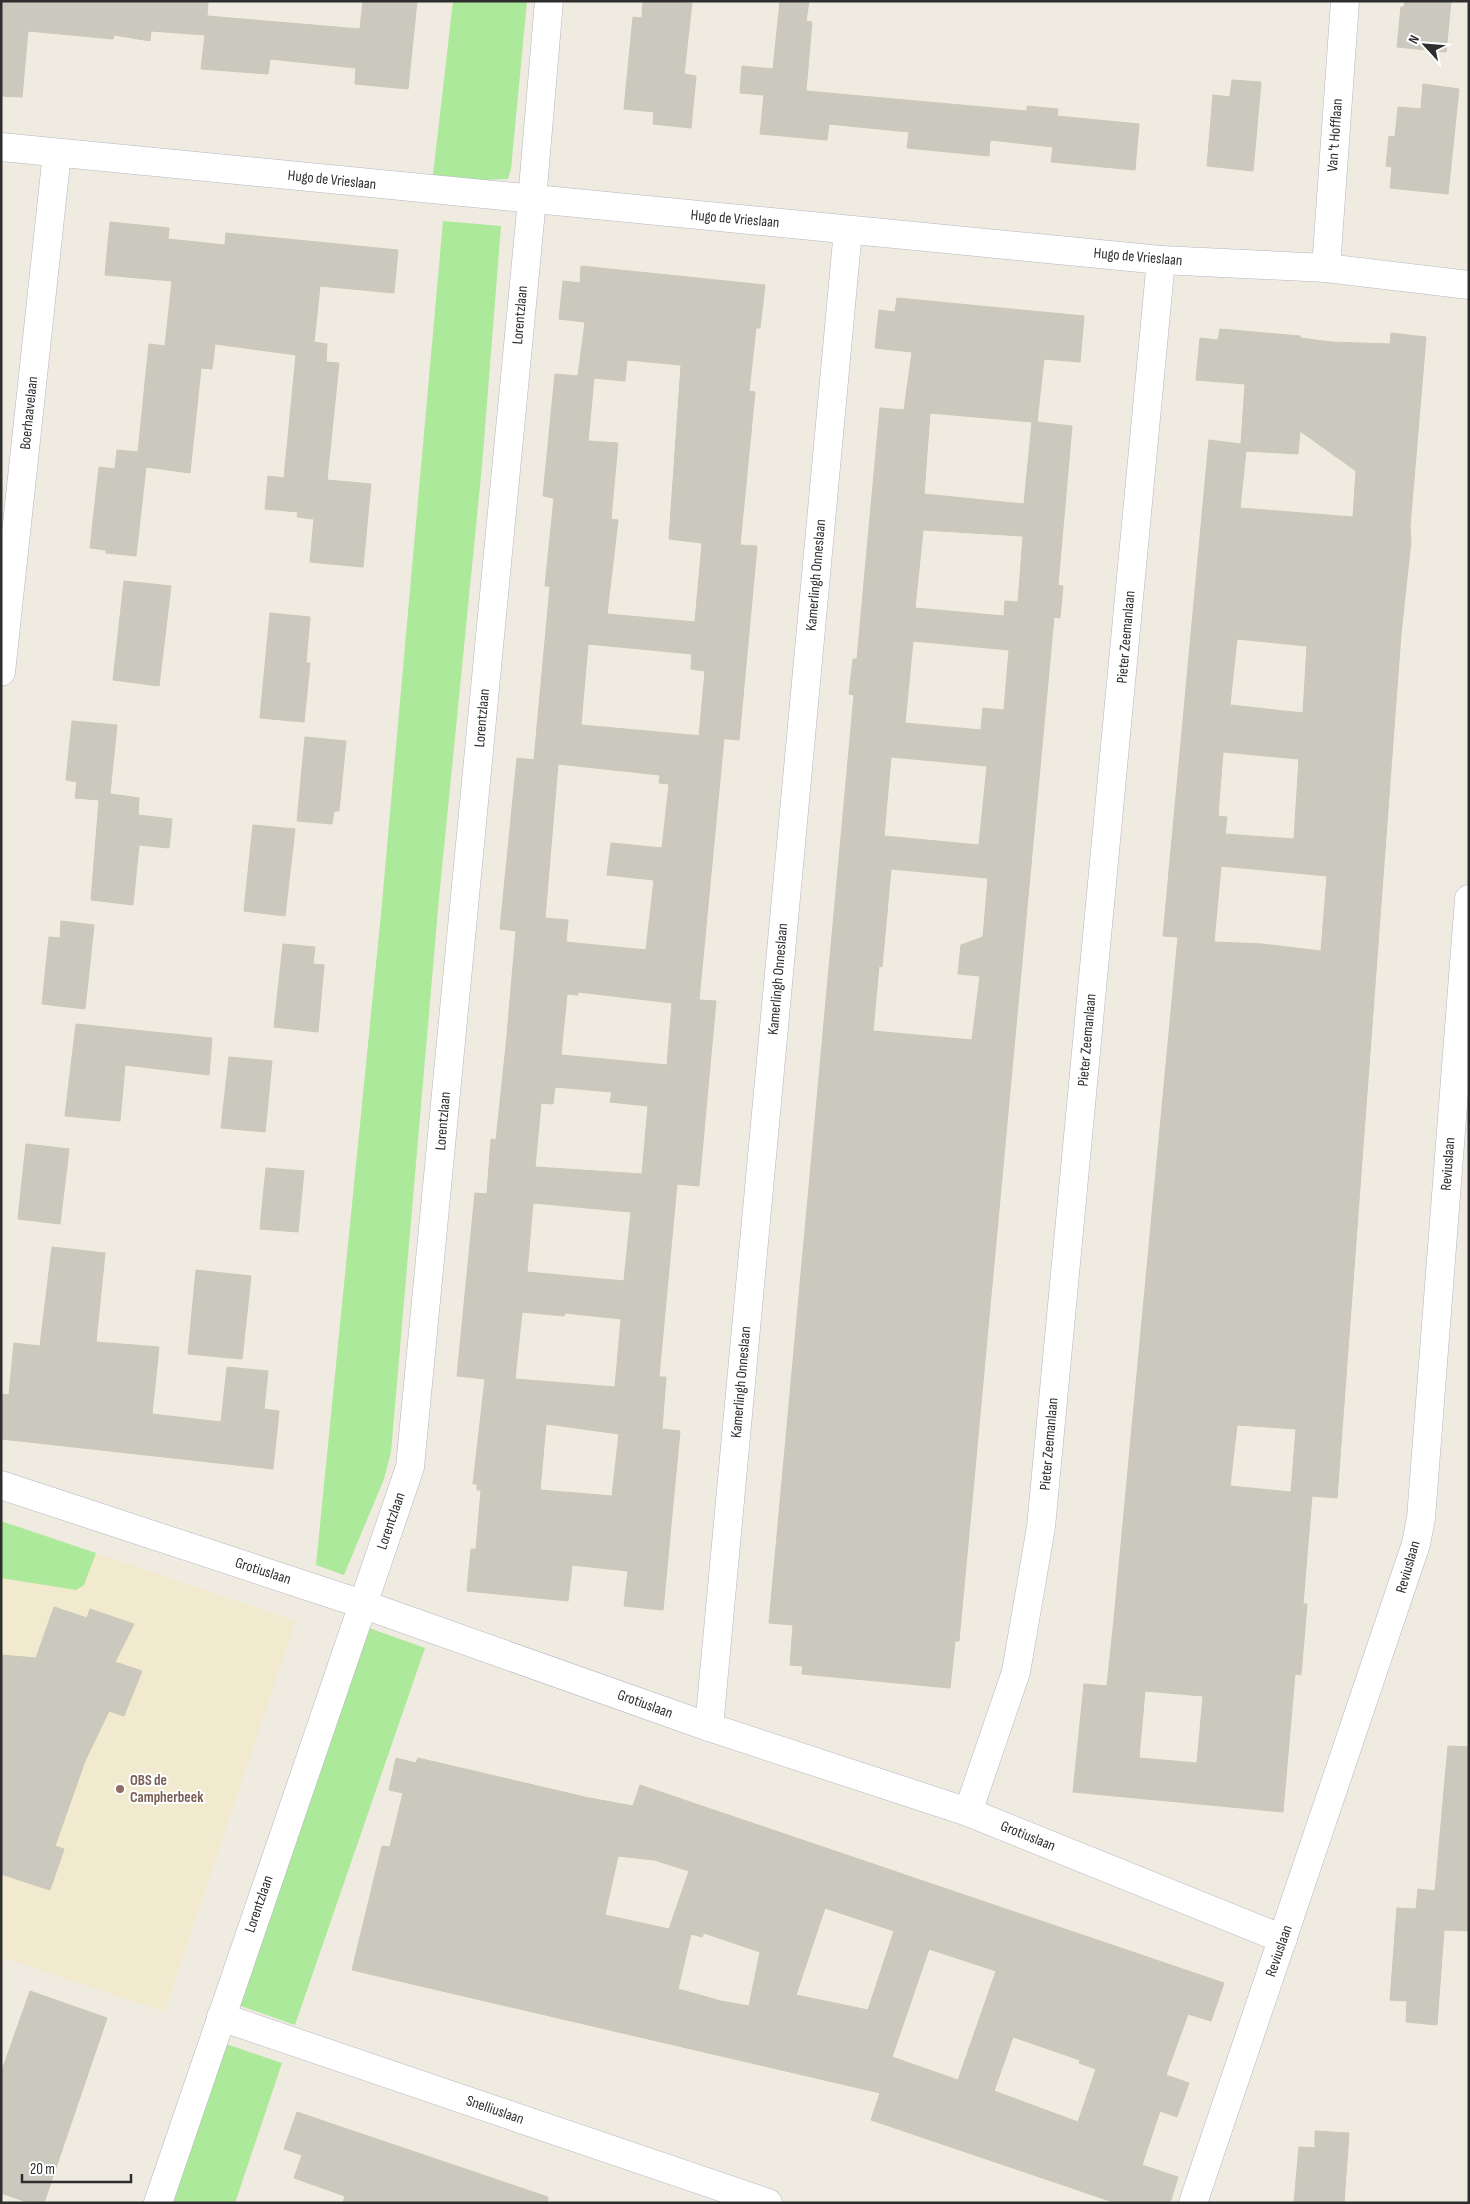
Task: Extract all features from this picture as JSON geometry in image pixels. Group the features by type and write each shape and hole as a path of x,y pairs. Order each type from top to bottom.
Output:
{"street":[{"name":"Lorentzlaan","path":"158,2203 410,1468 532,200 549,1"},
{"name":"Van 't Hofflaan","path":"1326,268 1345,1"},
{"name":"Hugo de Vrieslaan","path":"1,147 1162,260 1326,268 1469,285"},
{"name":"Boerhaavelaan","path":"1,672 57,153"},
{"name":"Kamerlingh Onneslaan","path":"709,1727 848,230"},
{"name":"Pieter Zeemanlaan","path":"968,1812 1016,1672 1041,1527 1162,260"},
{"name":"Reviuslaan","path":"1193,2203 1407,1575 1418,1536 1469,899"},
{"name":"Grotiuslaan","path":"1,1485 362,1604 709,1727 968,1812 1283,1939"},
{"name":"Snelliuslaan","path":"221,2017 768,2203"}],"shaded area":[{"name":"OBS de Campherbeek","path":"96,1553 296,1621 164,2012 1,1957 1,1578 84,1585"}],"green space":[{"path":"453,1 527,1 511,169 508,179 482,180 433,175"},
{"path":"443,221 501,226 482,466 439,898 391,1452 384,1479 344,1575 316,1565 381,914"},
{"path":"1,1521 96,1553 84,1585 76,1590 1,1578"},
{"path":"369,1628 425,1648 295,2025 238,2005"},
{"path":"226,2044 282,2063 235,2203 173,2203"}],"building":[{"path":"1,1 208,1 207,16 360,29 363,1 417,1 408,89 355,84 356,68 270,59 268,74 201,69 205,35 151,31 150,41 114,35 113,39 28,31 22,97 1,96"},
{"path":"643,1 692,3 684,74 696,76 691,128 653,124 654,112 624,109 633,17 642,18"},
{"path":"780,1 809,1 806,21 812,22 806,91 1027,111 1027,106 1058,109 1057,116 1139,124 1135,170 1051,162 1053,147 990,140 989,156 907,148 909,132 829,124 827,140 760,134 764,95 740,93 742,66 773,69"},
{"path":"1405,1 1451,1 1446,52 1397,47 1401,7 1404,7"},
{"path":"1232,80 1261,82 1253,171 1207,166 1213,95 1230,97"},
{"path":"1423,84 1459,89 1448,194 1390,188 1392,167 1386,166 1389,136 1395,137 1398,107 1421,109"},
{"path":"110,222 169,228 168,239 225,245 226,233 398,250 394,293 320,286 314,342 327,344 326,362 339,363 327,480 371,484 363,567 310,562 314,519 297,517 298,512 265,509 268,476 284,478 296,355 215,344 212,369 201,368 190,473 146,467 136,556 106,553 106,550 90,548 99,467 115,469 117,450 138,452 149,344 165,346 172,281 105,275"},
{"path":"581,266 765,285 760,328 756,328 749,391 755,392 740,545 757,546 739,740 724,738 699,1000 716,1001 699,1186 677,1184 659,1377 666,1377 662,1429 680,1431 663,1610 624,1606 628,1571 572,1565 568,1601 467,1591 471,1549 476,1549 481,1490 477,1490 477,1484 473,1484 485,1379 457,1376 475,1193 487,1194 491,1139 496,1140 506,1046 516,931 500,929 517,758 534,760 550,586 545,586 554,498 543,496 555,374 578,376 585,322 559,319 563,281 580,283","holes":["627,360 681,365 669,539 702,543 695,622 607,614 618,520 611,519 618,443 588,441 594,378 625,381","588,644 692,654 691,669 705,671 699,736 581,725","558,764 660,775 659,783 669,784 662,848 611,843 607,875 654,880 646,950 566,942 568,920 545,918","578,992 672,1003 667,1065 561,1055 567,994 578,995","555,1087 612,1092 610,1102 648,1106 642,1174 535,1167 541,1103 553,1104","533,1203 631,1212 624,1281 527,1272","522,1312 564,1316 565,1313 621,1319 615,1387 515,1379","546,1424 619,1434 612,1496 540,1490"]},
{"path":"897,298 1084,316 1080,362 1044,359 1037,422 1072,426 1058,585 1063,586 1060,618 1054,617 959,1641 955,1641 950,1688 802,1674 803,1666 790,1665 793,1625 769,1623 854,695 849,694 853,659 857,659 880,408 904,410 912,352 875,348 879,310 895,312","holes":["930,413 1032,422 1024,504 924,494","923,530 1023,536 1018,602 1005,601 1004,616 915,608","913,641 1009,650 1004,710 983,708 981,730 905,723","891,757 987,766 979,845 884,836","891,869 988,878 983,937 961,945 958,974 980,976 972,1040 873,1031 879,966 882,967"]},
{"path":"1220,329 1300,336 1300,338 1331,342 1390,344 1391,333 1426,337 1410,527 1411,541 1401,634 1337,1498 1312,1496 1303,1604 1307,1604 1301,1675 1295,1674 1283,1812 1073,1792 1084,1684 1107,1686 1114,1619 1178,937 1163,936 1209,440 1241,444 1245,384 1196,380 1200,338 1218,340","holes":["1300,431 1356,471 1353,517 1240,508 1246,451 1298,454","1237,639 1307,646 1303,713 1230,705","1223,752 1299,759 1294,839 1225,834 1227,817 1218,816","1221,866 1327,876 1321,951 1262,944 1214,942","1237,1425 1296,1429 1291,1492 1230,1486","1145,1691 1203,1696 1197,1763 1139,1758"]},
{"path":"124,581 171,586 159,686 113,680"},
{"path":"270,613 310,617 306,663 310,663 304,722 260,718"},
{"path":"72,721 117,725 110,794 139,798 138,815 172,819 169,848 139,845 133,905 91,900 99,800 75,798 77,782 66,780"},
{"path":"305,737 346,741 339,811 334,811 332,824 297,821"},
{"path":"253,825 295,829 285,916 244,911"},
{"path":"61,921 94,925 85,1009 42,1004 49,937 60,938"},
{"path":"283,944 315,947 313,964 324,965 318,1032 274,1027"},
{"path":"76,1024 212,1038 209,1075 125,1065 120,1121 65,1116"},
{"path":"229,1057 272,1061 265,1132 221,1128"},
{"path":"26,1144 69,1149 60,1224 18,1219"},
{"path":"266,1168 304,1171 298,1232 260,1229"},
{"path":"52,1247 105,1253 96,1342 159,1347 152,1414 221,1422 227,1367 268,1371 264,1409 279,1411 273,1469 1,1439 1,1394 9,1395 14,1343 40,1346"},
{"path":"196,1270 251,1276 242,1359 188,1354"},
{"path":"54,1607 87,1618 90,1609 134,1624 115,1662 142,1671 124,1716 109,1711 85,1761 55,1846 64,1849 50,1890 1,1874 1,1655 36,1658"},
{"path":"1448,1746 1469,1747 1469,1931 1444,1930 1437,2025 1406,2022 1407,2001 1390,2000 1397,1908 1416,1909 1418,1889 1435,1891"},
{"path":"396,1758 416,1763 418,1758 589,1798 633,1806 640,1785 1224,1983 1211,2021 1188,2014 1166,2075 1189,2083 1177,2117 1160,2111 1142,2165 1178,2177 1170,2203 1116,2203 871,2120 880,2093 352,1970 382,1846 390,1847 403,1793 389,1790","holes":["618,1856 654,1860 689,1871 669,1929 605,1915","825,1908 894,1931 868,2010 796,1995","704,1933 760,1952 749,2006 721,2001 678,1989 691,1934 702,1937","929,1949 996,1971 958,2080 892,2057","1013,2037 1080,2060 1079,2063 1096,2069 1078,2122 994,2091"]},
{"path":"30,1991 107,2018 44,2203 30,2203 1,2193 1,2073"},
{"path":"297,2112 548,2197 547,2203 343,2203 345,2196 294,2178 302,2155 284,2149"},
{"path":"1315,2131 1349,2133 1344,2203 1294,2203 1299,2147 1315,2148"}],"place":[{"name":"OBS de Campherbeek","path":"120,1789"}]}
